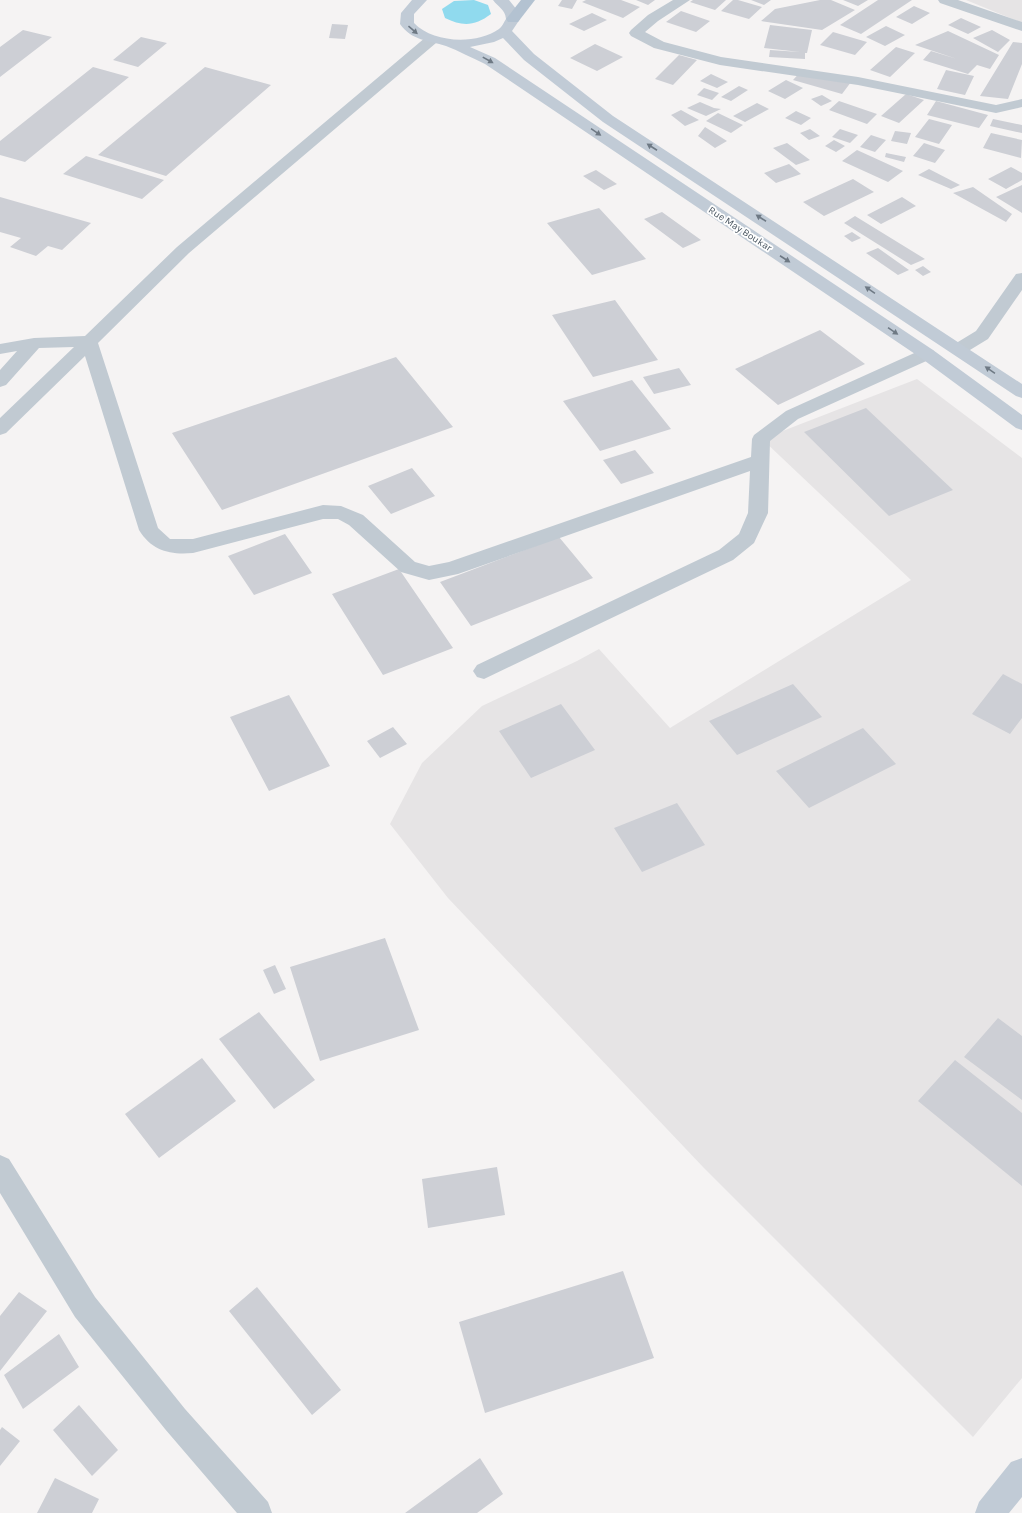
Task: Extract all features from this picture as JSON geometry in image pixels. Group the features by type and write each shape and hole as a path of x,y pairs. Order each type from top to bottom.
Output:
{"main road":[{"name":"Rue May Boukar","path":"500,0 507,5 512,12 509,25 538,65 608,119 959,349 1022,392"},
{"path":"411,2 406,19 408,25 421,36 431,40 452,44 482,41 509,25 528,0"},
{"name":"Rue May Boukar","path":"452,44 490,60 927,354 1022,424"},
{"path":"990,1513 1018,1485"}],"street":[{"path":"683,0 653,18 636,33 659,45 720,61 858,82 996,109 1022,103"},
{"path":"945,0 1022,27"},
{"path":"0,429 183,250 431,40"},
{"path":"959,349 982,335 1022,278"},
{"path":"0,349 34,343 89,341"},
{"path":"89,341 149,530 158,542 173,548 193,546 323,512 341,513 356,520 408,567 429,573 451,569 761,460"},
{"path":"0,380 34,343"},
{"path":"484,671 726,555 747,538 758,513 761,460 759,450 761,439 787,418 927,354"},
{"path":"0,1168 86,1307 175,1419 257,1513"}],"shaded area":[{"path":"966,0 1022,0 1022,23"},
{"path":"917,379 1022,458 1022,1378 973,1437 703,1167 448,898 390,824 422,763 482,706 599,649 670,728 911,580 762,439"}],"water":[{"path":"474,0 488,5 491,14 480,21 469,24 458,23 445,18 442,9 454,1"}],"building":[{"path":"562,0 577,0 572,9 558,6"},
{"path":"586,0 621,0 640,7 623,18 582,2"},
{"path":"636,0 655,0 648,5"},
{"path":"693,0 726,0 715,10 690,2"},
{"path":"733,0 762,7 749,19 721,11"},
{"path":"751,0 771,0 764,5"},
{"path":"820,0 831,0 855,10 822,30 761,21 775,9"},
{"path":"843,0 868,0 858,6"},
{"path":"878,0 912,0 861,34 840,25"},
{"path":"914,6 930,13 912,24 896,17"},
{"path":"681,11 710,21 696,32 666,22"},
{"path":"592,13 607,20 584,31 569,24"},
{"path":"961,18 981,27 968,34 948,25"},
{"path":"332,24 348,25 345,39 329,38"},
{"path":"770,25 812,30 807,53 805,53 805,59 769,57 770,50 800,52 764,48"},
{"path":"886,26 905,35 885,46 866,37"},
{"path":"23,30 52,37 0,77 0,47"},
{"path":"992,30 1010,40 998,52 973,38"},
{"path":"948,31 999,55 990,69 977,65 968,74 923,60 931,51 957,59 915,45"},
{"path":"833,32 867,42 855,55 820,45"},
{"path":"141,37 167,43 138,67 113,60"},
{"path":"1013,42 1022,43 1022,64 1008,99 980,96"},
{"path":"595,44 623,57 597,71 570,58"},
{"path":"896,47 915,53 890,77 870,70"},
{"path":"679,55 697,60 673,85 655,79"},
{"path":"93,67 129,77 25,162 0,155 0,141"},
{"path":"205,67 271,85 166,176 98,155"},
{"path":"803,69 851,82 842,94 793,80"},
{"path":"946,70 974,76 965,95 937,89"},
{"path":"711,74 728,82 717,88 700,81"},
{"path":"786,80 803,88 785,99 768,91"},
{"path":"739,86 748,90 731,101 721,97"},
{"path":"704,88 719,93 712,100 697,95"},
{"path":"906,94 924,100 899,123 881,116"},
{"path":"822,95 832,101 821,106 811,99"},
{"path":"839,101 877,114 867,124 829,110"},
{"path":"936,101 988,115 979,128 927,115"},
{"path":"700,102 714,108 721,109 706,116 687,108"},
{"path":"757,103 769,109 745,122 733,116"},
{"path":"681,110 699,120 685,126 671,115"},
{"path":"796,111 811,118 801,125 785,118"},
{"path":"718,113 743,125 731,133 706,121"},
{"path":"929,119 952,125 939,144 915,137"},
{"path":"993,119 1022,125 1022,133 990,126"},
{"path":"705,127 727,141 715,148 698,136"},
{"path":"810,129 820,136 809,140 800,133"},
{"path":"840,129 858,135 850,143 832,137"},
{"path":"895,131 911,133 907,144 891,141"},
{"path":"991,133 1022,140 1021,158 983,148"},
{"path":"871,135 886,140 875,152 860,147"},
{"path":"834,140 845,146 836,152 825,146"},
{"path":"787,143 810,160 796,165 773,148"},
{"path":"924,143 945,150 935,163 913,156"},
{"path":"857,150 903,171 888,182 842,161"},
{"path":"886,153 906,157 904,162 885,157"},
{"path":"86,156 164,180 142,199 63,174"},
{"path":"789,164 801,174 776,183 764,173"},
{"path":"1011,167 1022,173 1022,180 1006,189 988,179"},
{"path":"929,169 960,185 951,189 918,175"},
{"path":"596,170 617,184 604,190 583,176"},
{"path":"853,179 874,192 824,216 803,202"},
{"path":"1022,185 1022,213 996,197"},
{"path":"973,187 1012,214 1006,222 953,193"},
{"path":"0,197 91,223 62,250 48,246 36,256 10,247 21,238 0,232"},
{"path":"902,197 916,206 881,224 867,215"},
{"path":"599,208 646,259 592,275 547,223"},
{"path":"662,212 701,240 683,248 644,219"},
{"path":"855,216 925,259 911,265 844,223"},
{"path":"852,232 861,238 852,242 844,236"},
{"path":"878,248 909,270 898,275 866,253"},
{"path":"923,266 931,272 923,276 915,270"},
{"path":"615,300 658,360 593,377 552,315"},
{"path":"820,330 865,364 778,405 735,369"},
{"path":"396,357 453,427 222,510 172,433"},
{"path":"679,368 691,385 654,394 643,377"},
{"path":"632,380 671,429 600,451 563,401"},
{"path":"866,408 953,490 889,516 804,432"},
{"path":"635,450 654,473 621,484 603,460"},
{"path":"412,468 435,496 391,514 368,486"},
{"path":"285,534 312,573 254,595 228,556"},
{"path":"559,537 593,578 471,626 440,582"},
{"path":"399,569 453,648 383,675 332,594"},
{"path":"1003,674 1022,684 1022,718 1010,734 972,714"},
{"path":"793,684 822,717 737,755 709,721"},
{"path":"289,695 330,766 269,791 230,717"},
{"path":"561,704 595,750 531,778 499,731"},
{"path":"393,727 407,744 380,758 367,741"},
{"path":"863,728 896,764 809,808 776,771"},
{"path":"677,803 705,845 642,872 614,828"},
{"path":"385,938 419,1030 320,1061 290,967"},
{"path":"275,965 286,989 274,994 263,970"},
{"path":"259,1012 315,1080 274,1109 219,1039"},
{"path":"998,1018 1022,1036 1022,1100 964,1057"},
{"path":"202,1058 236,1101 159,1158 125,1114"},
{"path":"955,1060 1022,1113 1022,1186 918,1101"},
{"path":"497,1167 505,1215 428,1228 422,1179"},
{"path":"623,1271 654,1358 485,1413 459,1322"},
{"path":"257,1287 341,1390 312,1415 229,1311"},
{"path":"19,1292 47,1311 0,1371 0,1316"},
{"path":"59,1334 79,1367 23,1409 4,1375"},
{"path":"79,1405 118,1450 92,1476 53,1430"},
{"path":"2,1427 20,1441 0,1466 0,1430"},
{"path":"480,1458 503,1494 477,1513 405,1513"},
{"path":"55,1478 99,1499 92,1513 37,1513"}]}
